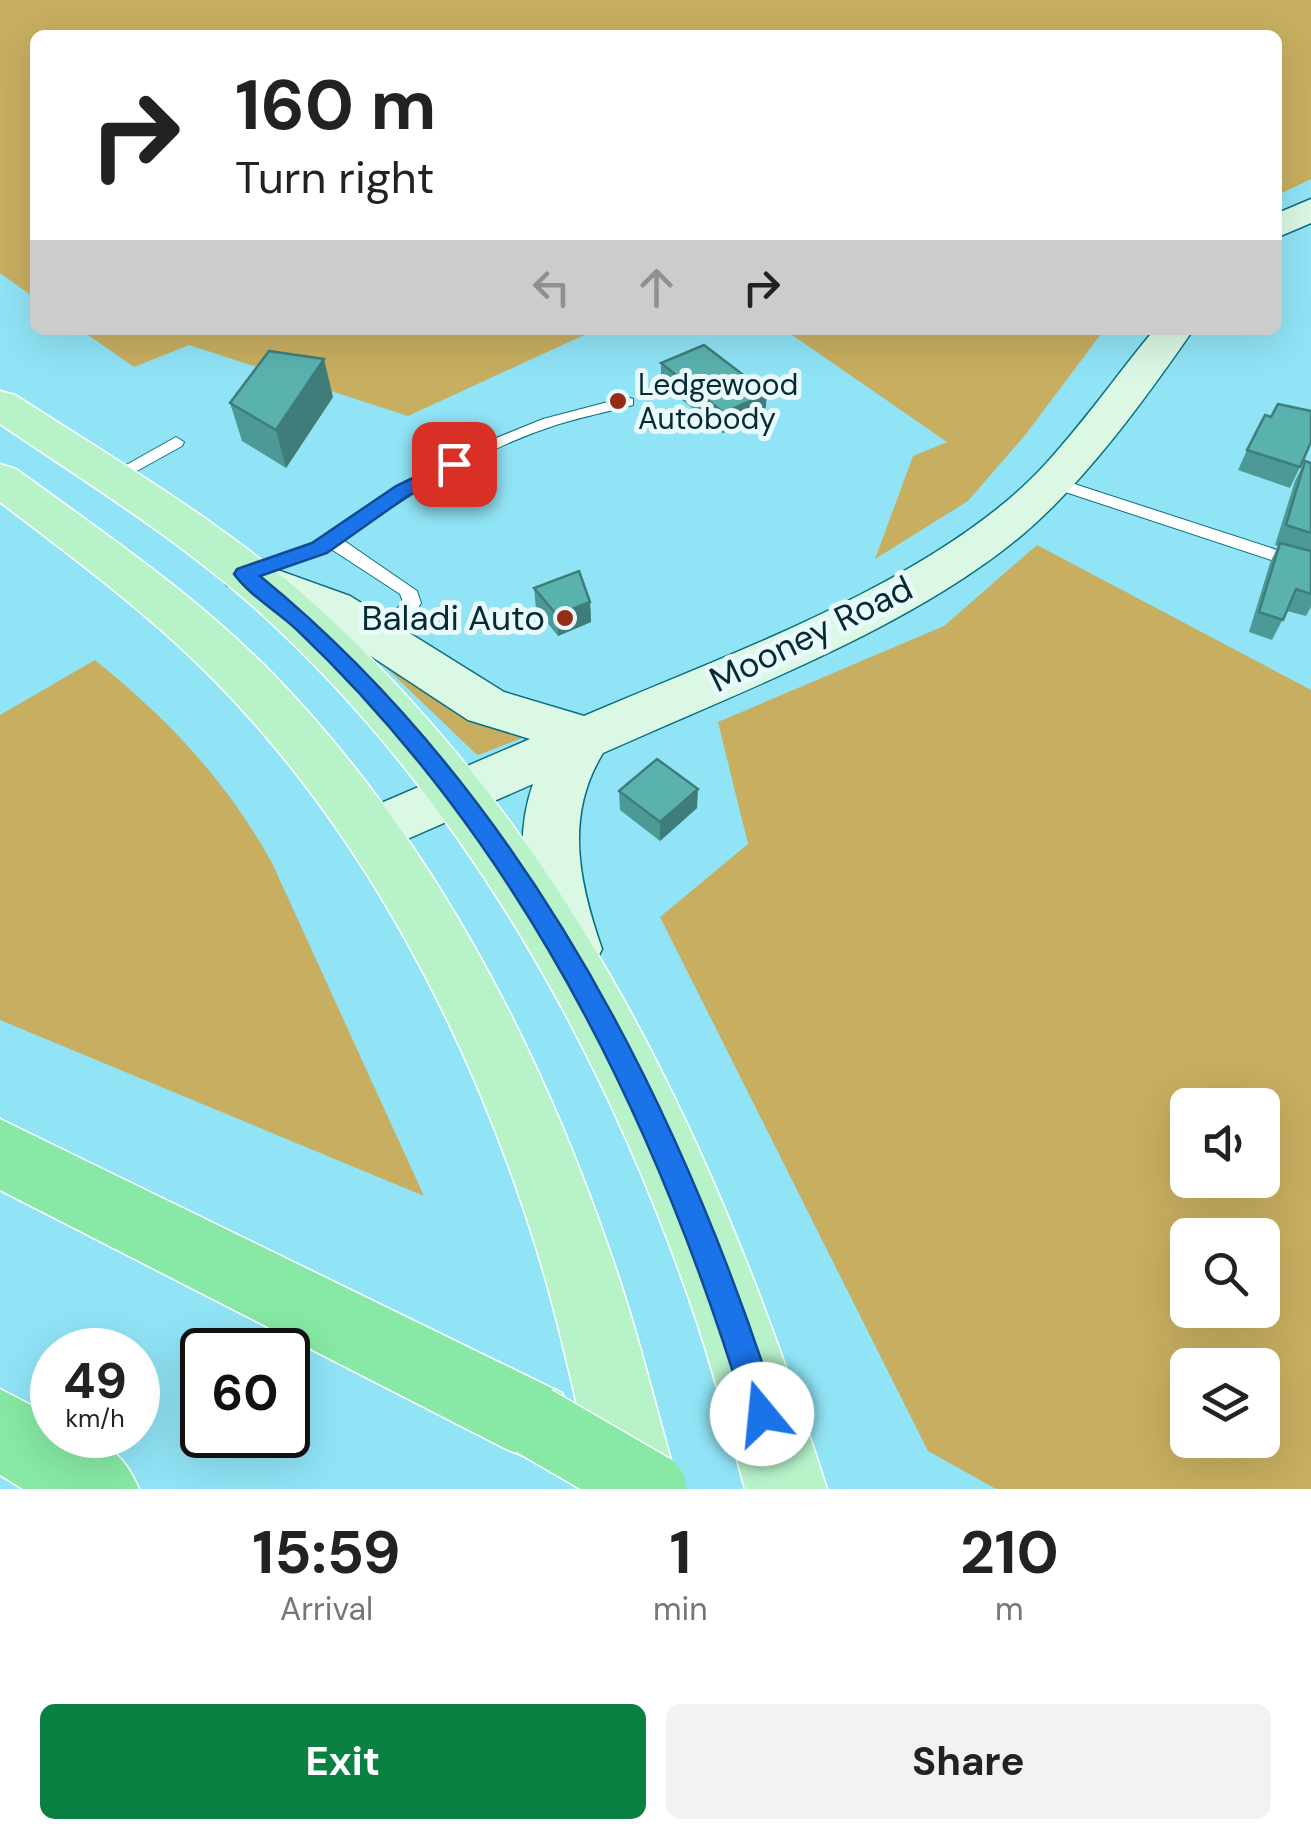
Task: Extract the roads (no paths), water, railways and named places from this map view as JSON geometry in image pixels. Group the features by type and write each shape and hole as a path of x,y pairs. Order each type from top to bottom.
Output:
{"highway":[{"path":"0,1153 534,1421 651,1489"},
{"path":"0,1429 98,1489"}],"main road":[{"path":"0,404 244,574 325,644 456,792 532,902 587,992 647,1110 728,1301 786,1489"},
{"path":"0,479 193,628 302,741 372,832 424,919 492,1048 563,1220 638,1489"}],"street":[{"path":"1282,225 1311,209"},
{"name":"Mooney Road","path":"372,832 755,664 887,601 951,564 1005,526 1052,482 1170,335"},
{"path":"244,574 333,608 486,706 586,737 566,762 558,786 550,845 552,883 587,992"}],"lane":[{"path":"244,574 320,548 402,491 480,451 549,422 627,402"},
{"path":"110,478 176,442"},
{"path":"1052,482 1311,567"},
{"path":"330,540 408,590 412,602 378,640"}],"place":[{"name":"Ledgewood Autobody","path":"618,401"},
{"name":"Baladi Auto","path":"565,618"}]}
